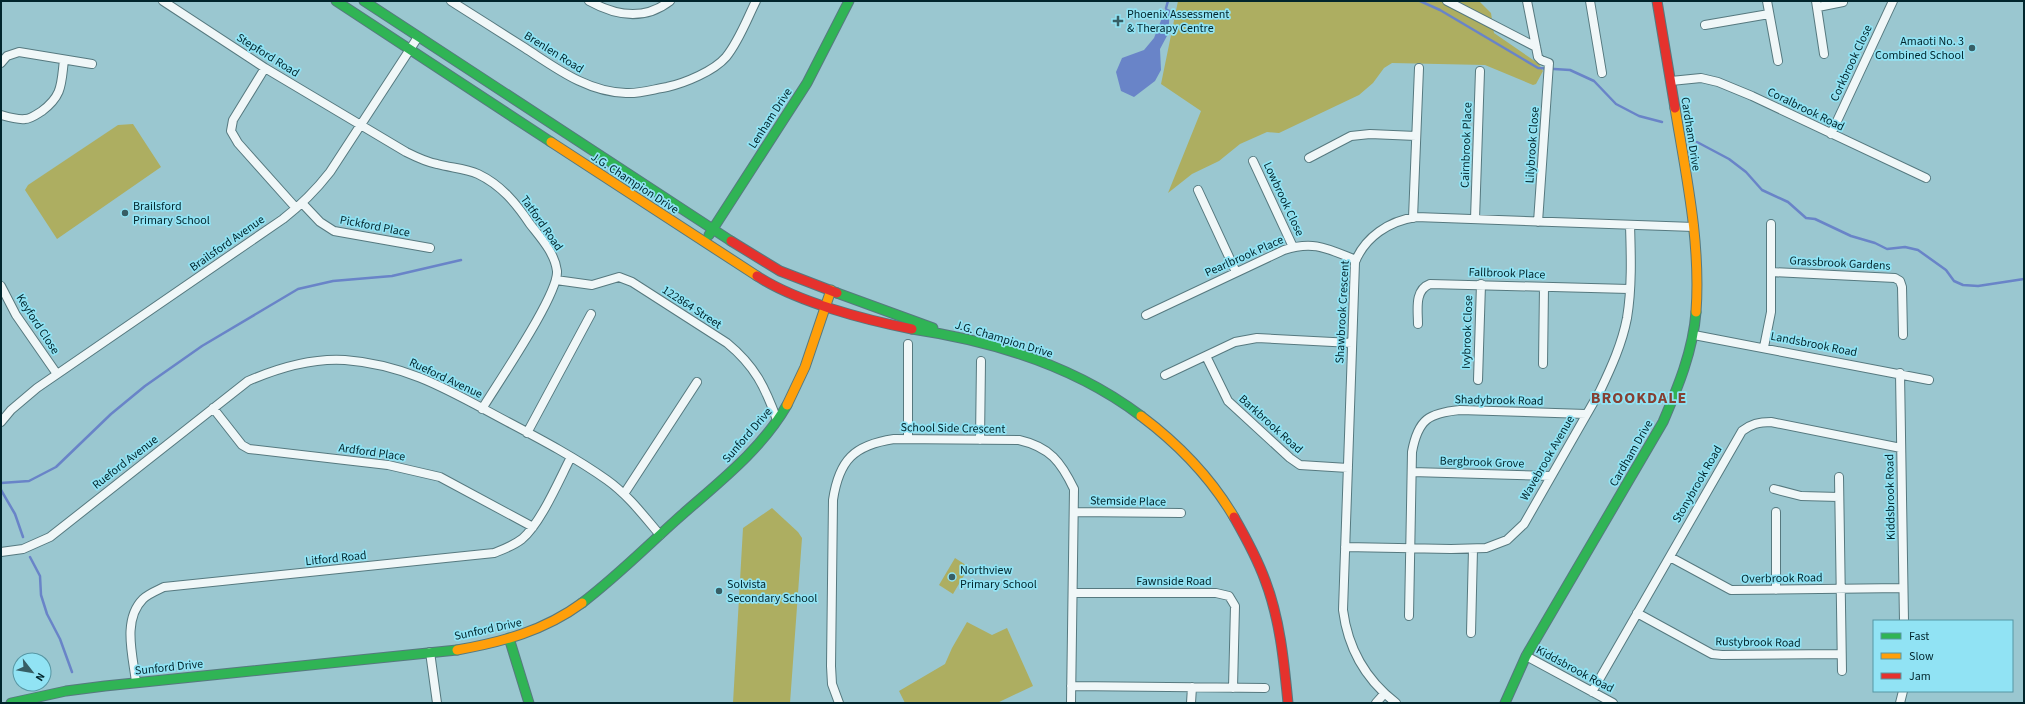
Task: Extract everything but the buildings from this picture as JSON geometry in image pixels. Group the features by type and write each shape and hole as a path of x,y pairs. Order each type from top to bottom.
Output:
{"street":[{"name":"Stepford Road","path":"163,1 265,68 361,126"},
{"name":"J.G. Champion Drive","path":"336,1 704,243 763,280 825,308 911,329 945,333 1031,357 1088,382 1117,398 1150,422 1177,445 1193,462 1218,494 1236,522 1265,579 1283,646 1288,703"},
{"name":"J.G. Champion Drive","path":"364,1 713,230 780,271 921,322 945,333"},
{"name":"Brenlen Road","path":"451,1 576,81 604,90 624,93 636,93 676,85 692,79 717,65 725,58 732,48 756,1"},
{"path":"590,1 604,9 629,15 655,11 670,1"},
{"name":"Lenham Drive","path":"704,243 807,83 849,1"},
{"path":"1447,1 1536,47"},
{"path":"1527,1 1536,47"},
{"path":"1590,1 1602,73"},
{"name":"Cardham Drive","path":"1505,703 1526,656 1663,422 1679,387 1694,335 1699,273 1694,228 1657,1"},
{"path":"1767,1 1778,61"},
{"name":"Corkbrook Close","path":"1831,134 1893,1"},
{"path":"1824,54 1817,4 1843,2"},
{"path":"1705,25 1769,14"},
{"name":"Brailsford Avenue","path":"1,422 25,398 57,374 299,206 318,188 361,126 418,37"},
{"name":"Lilybrook Close","path":"1536,47 1538,57 1549,63 1538,222"},
{"path":"1,64 6,56 19,52 92,64"},
{"path":"1,115 25,119 36,115 52,103 60,90 64,60"},
{"name":"Pickford Place","path":"265,68 234,120 231,131 233,136 299,206 334,231 430,248"},
{"path":"1413,218 1419,68"},
{"name":"Cairnbrook Place","path":"1475,219 1480,71"},
{"name":"Coralbrook Road","path":"1671,81 1701,78 1718,82 1752,96 1926,178"},
{"name":"Tatford Road","path":"361,126 406,152 431,163 478,174 502,190 516,204 549,250 557,271 556,280 548,302 482,409"},
{"path":"1309,158 1351,136 1370,134 1416,136"},
{"name":"Lowbrook Close","path":"1253,160 1293,247"},
{"path":"1198,190 1236,272"},
{"name":"Shawbrook Crescent","path":"1396,703 1384,694 1366,674 1356,657 1345,625 1343,610 1352,343 1356,260 1359,251 1373,236 1384,228 1404,219 1413,218 1475,219 1694,228"},
{"name":"Grassbrook Gardens","path":"1764,347 1771,312 1771,224"},
{"name":"Wavebrook Avenue","path":"1345,547 1473,549 1497,545 1516,533 1524,524 1600,391 1620,344 1626,318 1630,289 1630,225"},
{"name":"Pearlbrook Place","path":"1146,315 1236,272 1300,245 1322,247 1356,260"},
{"name":"Grassbrook Gardens","path":"1772,272 1895,278 1900,281 1902,287 1902,335"},
{"name":"122864 Street","path":"556,280 592,285 619,277 632,282 727,344 741,355 757,374 778,420"},
{"name":"Fallbrook Place","path":"1418,324 1419,294 1424,286 1430,284 1481,284 1630,289"},
{"name":"Ivybrook Close","path":"1478,380 1481,284"},
{"name":"Keyford Close","path":"1,286 16,315 57,374"},
{"path":"1542,364 1544,286"},
{"name":"Sunford Drive","path":"11,703 66,691 136,682 430,652 510,638 539,628 575,608 596,593 741,463 778,420 794,392 806,366 831,290"},
{"path":"527,432 592,314"},
{"name":"Landsbrook Road","path":"1694,335 1900,373 1929,380"},
{"path":"1165,375 1235,342 1257,338 1352,343"},
{"path":"908,344 908,439"},
{"name":"Barkbrook Road","path":"1206,356 1228,401 1290,458 1300,465 1348,468"},
{"name":"Rueford Avenue","path":"1,552 23,549 50,537 248,381 271,371 321,361 344,360 401,370 427,380 527,432 571,457 608,481 624,494 660,535"},
{"path":"980,440 982,362"},
{"name":"Kiddsbrook Road","path":"1900,373 1904,620"},
{"path":"624,494 697,382"},
{"name":"Ardford Place","path":"212,408 242,445 249,449 388,465 440,477 533,527"},
{"name":"Shadybrook Road","path":"1409,616 1412,452 1419,430 1431,416 1440,412 1460,410 1586,414"},
{"name":"Stonybrook Road","path":"1592,692 1742,431 1750,425 1762,422 1783,423 1901,448"},
{"name":"School Side Crescent","path":"839,703 832,684 831,666 833,500 835,486 844,463 856,453 880,441 908,439 1019,440 1034,444 1049,452 1066,473 1074,489 1071,703"},
{"name":"Litford Road","path":"136,682 130,625 133,612 144,598 164,587 494,553 508,548 522,538 533,527 571,457"},
{"name":"Bergbrook Grove","path":"1412,472 1551,476"},
{"path":"1839,477 1842,671"},
{"path":"1774,489 1784,493 1801,496 1839,497"},
{"name":"Stemside Place","path":"1074,512 1181,513"},
{"path":"1776,512 1776,590"},
{"path":"1471,633 1473,549"},
{"name":"Overbrook Road","path":"1670,557 1731,590 1903,588"},
{"name":"Fawnside Road","path":"1073,593 1216,593 1229,596 1235,606 1233,688"},
{"name":"Rustybrook Road","path":"1637,613 1712,654 1841,654"},
{"path":"510,638 529,703"},
{"path":"430,652 437,703"},
{"name":"Kiddsbrook Road","path":"1526,656 1613,703"},
{"path":"1071,686 1265,688"},
{"path":"1192,687 1192,703"},
{"path":"1900,703 1903,692"},
{"path":"1376,703 1384,694"}],"shaded area":[{"path":"1178,1 1480,2 1491,13 1494,33 1539,64 1543,71 1536,84 1533,85 1485,65 1392,63 1384,68 1373,83 1359,95 1279,133 1267,132 1240,144 1219,161 1192,174 1168,193 1201,111 1161,84"},
{"path":"133,124 161,167 57,239 25,190 28,185 118,125"},
{"path":"772,508 798,532 802,538 790,703 733,703 743,528"},
{"path":"955,558 969,567 953,594 939,585"},
{"path":"967,622 992,635 1007,628 1033,686 997,703 905,703 899,691 945,664 952,648"}],"water":[{"path":"1166,8 1170,10 1168,34 1160,49 1161,70 1155,81 1134,97 1121,91 1116,72 1122,58 1144,50 1154,38"}],"waterway":[{"path":"1166,8 1168,1"},
{"path":"1420,1 1440,10 1538,68 1570,70 1594,81 1616,104 1639,116 1662,122"},
{"path":"1697,142 1729,159 1746,172 1762,190 1788,202 1806,218 1815,219 1851,236 1875,243 1887,249 1905,247 1918,250 1946,270 1954,281 1963,285 1978,286 2024,279"},
{"path":"1,483 29,481 56,467 111,414 145,386 202,346 298,289 333,281 392,276 461,260"},
{"path":"1,490 15,514 23,537"},
{"path":"30,557 40,576 41,595 47,614 60,639 72,672"}],"traffic: fast":[{"path":"336,1 551,142"},
{"path":"364,1 731,241"},
{"path":"709,235 807,83 849,1"},
{"path":"837,293 933,328"},
{"path":"1505,703 1526,656 1663,422 1688,355 1692,341 1696,312"},
{"path":"912,329 973,340 1032,358 1060,369 1088,383 1115,398 1141,416"},
{"path":"582,603 618,573 736,467 764,438 787,405"},
{"path":"509,638 529,703"},
{"path":"11,703 66,691 105,686 457,650"}],"traffic: slow":[{"path":"1675,108 1692,209 1696,260 1696,312"},
{"path":"551,142 757,276"},
{"path":"787,405 805,367 831,290"},
{"path":"1141,416 1180,450 1204,475 1234,517"},
{"path":"457,650 506,639 538,628 568,613 582,603"}],"traffic: jam":[{"path":"1657,1 1675,108"},
{"path":"731,241 780,271 837,293"},
{"path":"757,276 791,294 811,302 874,321 912,329"},
{"path":"1234,517 1255,556 1270,595 1281,641 1288,703"}],"place":[{"name":"Phoenix Assessment & Therapy Centre","path":"1118,21"},
{"name":"Amaoti No. 3 Combined School","path":"1972,48"},
{"name":"Brailsford Primary School","path":"125,213"},
{"name":"Northview Primary School","path":"952,577"},
{"name":"Solvista Secondary School","path":"719,591"}],"district":[{"name":"BROOKDALE","path":"1639,397"}]}
